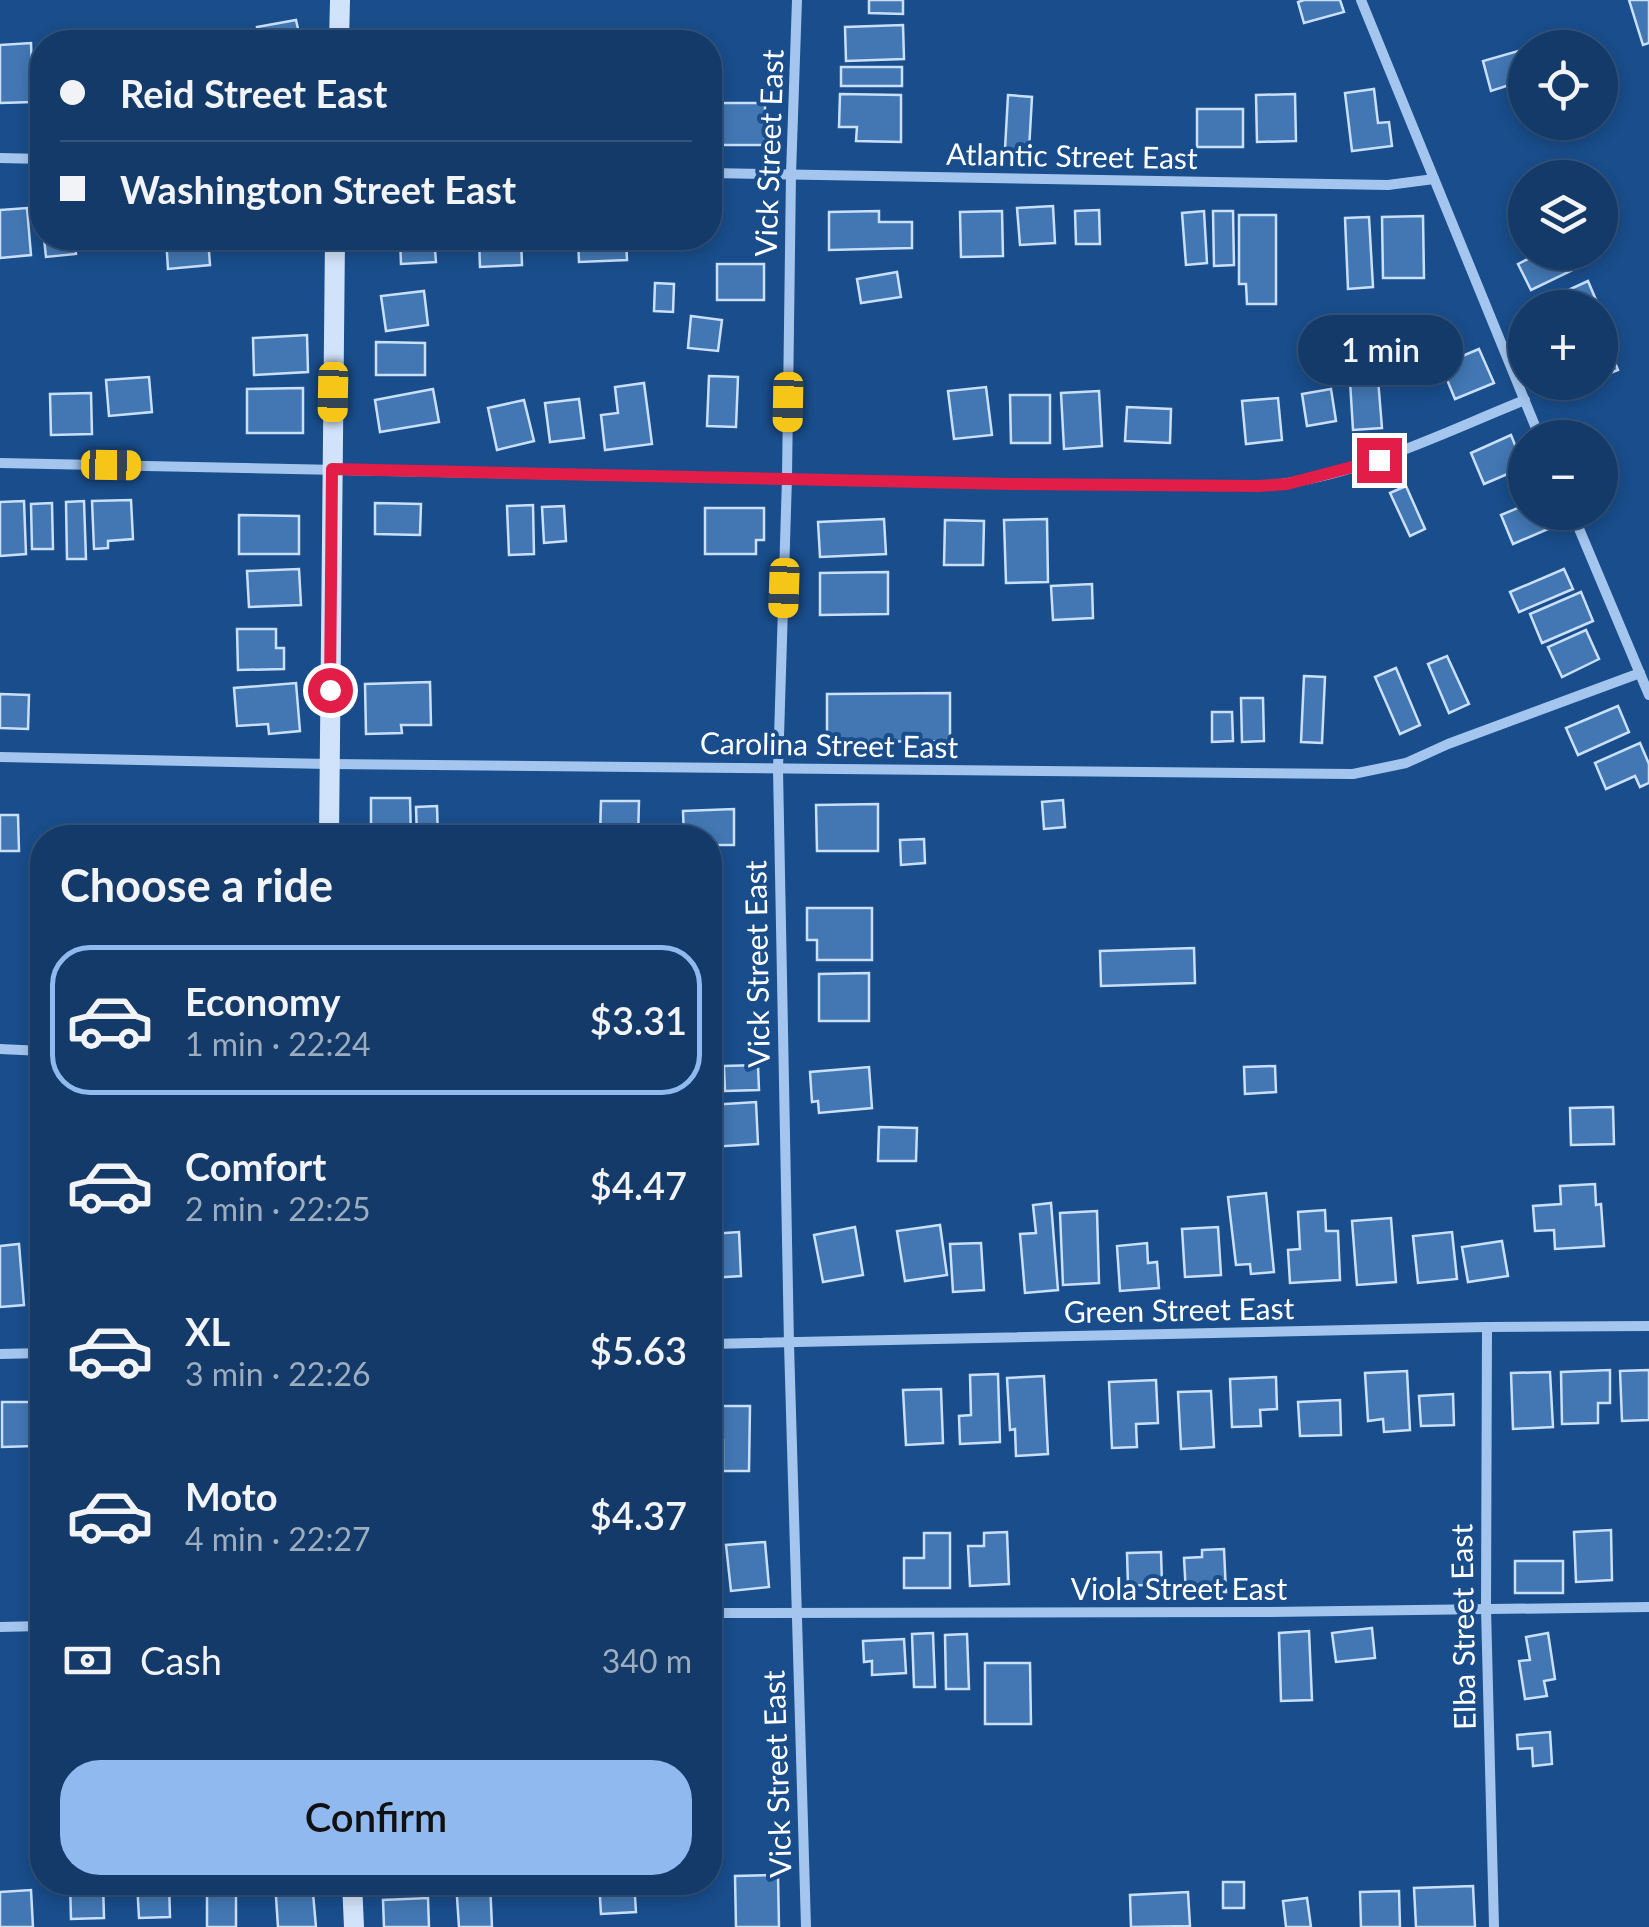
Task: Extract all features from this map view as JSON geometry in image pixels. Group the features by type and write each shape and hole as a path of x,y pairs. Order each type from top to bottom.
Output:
{"street":[{"path":"339,30 340,0"},
{"name":"Vick Street East","path":"798,0 778,769 806,1927"},
{"path":"1361,0 1508,359"},
{"path":"0,158 30,159"},
{"name":"Atlantic Street East","path":"722,173 1388,184 1434,179"},
{"path":"328,825 335,250"},
{"path":"0,463 1259,486 1287,484 1379,460 1525,400 1533,420"},
{"path":"1580,530 1649,695"},
{"name":"Carolina Street East","path":"0,756 329,764 1352,774 1406,763 1640,673"},
{"path":"0,1050 30,1051"},
{"name":"Green Street East","path":"722,1344 1649,1326"},
{"name":"Elba Street East","path":"1487,1327 1486,1608 1494,1927"},
{"path":"0,1354 30,1354"},
{"name":"Viola Street East","path":"722,1614 1649,1607"},
{"path":"0,1627 30,1626"},
{"path":"353,1895 354,1927"}],"building":[{"path":"869,0 903,0 903,14 869,13"},
{"path":"1340,0 1344,12 1304,23 1298,2"},
{"path":"1629,0 1649,0 1649,43 1643,45"},
{"path":"296,20 298,30 258,30 257,27"},
{"path":"903,25 904,59 846,61 845,27"},
{"path":"30,43 30,102 0,103 0,45"},
{"path":"1508,54 1508,86 1491,91 1483,61"},
{"path":"841,67 902,67 902,86 841,86"},
{"path":"1374,89 1378,123 1389,122 1392,146 1352,151 1345,93"},
{"path":"840,94 901,95 901,142 856,141 857,127 839,127"},
{"path":"1295,94 1296,141 1257,142 1256,95"},
{"path":"1008,95 1032,97 1029,150 1005,149"},
{"path":"722,103 765,103 765,145 722,145"},
{"path":"1197,109 1243,109 1243,147 1197,147"},
{"path":"1053,206 1055,243 1020,245 1017,208"},
{"path":"27,208 31,255 0,258 0,210"},
{"path":"1099,210 1100,244 1076,244 1075,211"},
{"path":"879,211 879,222 912,222 912,248 829,250 829,212"},
{"path":"1002,211 1003,256 961,257 960,212"},
{"path":"1204,211 1207,263 1186,265 1182,213"},
{"path":"1213,211 1233,211 1234,265 1214,266"},
{"path":"1239,215 1276,215 1276,304 1247,304 1246,284 1239,284"},
{"path":"1423,216 1424,278 1383,278 1382,217"},
{"path":"1369,217 1373,287 1348,289 1345,218"},
{"path":"45,250 76,250 76,254 46,257"},
{"path":"167,250 209,250 210,265 168,269"},
{"path":"400,250 435,250 436,262 401,264"},
{"path":"479,250 521,250 522,265 480,267"},
{"path":"578,250 627,250 627,260 579,262"},
{"path":"717,264 764,264 764,300 717,300"},
{"path":"1521,270 1573,270 1531,290"},
{"path":"897,272 901,297 861,303 857,279"},
{"path":"1588,281 1592,290 1568,290"},
{"path":"655,283 674,284 673,312 654,311"},
{"path":"424,291 428,325 386,331 381,296"},
{"path":"691,316 722,320 718,351 688,348"},
{"path":"307,335 308,372 254,375 253,338"},
{"path":"376,342 425,343 425,375 376,375"},
{"path":"1479,349 1494,383 1455,399 1441,365"},
{"path":"709,376 738,377 736,427 707,426"},
{"path":"149,377 152,412 109,416 106,380"},
{"path":"1378,379 1382,428 1353,430 1350,381"},
{"path":"644,383 652,444 605,450 601,415 618,413 615,387"},
{"path":"986,387 992,435 954,439 948,391"},
{"path":"303,388 303,433 247,433 247,389"},
{"path":"433,389 439,422 380,432 375,400"},
{"path":"1331,389 1336,421 1307,426 1302,394"},
{"path":"1099,391 1102,446 1064,449 1061,393"},
{"path":"91,393 92,434 51,435 50,394"},
{"path":"1010,395 1050,395 1050,443 1011,443"},
{"path":"1278,398 1282,440 1246,444 1242,401"},
{"path":"579,399 584,438 550,442 545,403"},
{"path":"524,400 534,441 497,450 488,408"},
{"path":"1127,407 1171,409 1170,443 1125,441"},
{"path":"1508,436 1508,474 1484,484 1471,453"},
{"path":"1406,486 1425,529 1410,536 1390,493"},
{"path":"131,500 133,539 108,541 108,548 94,549 92,501"},
{"path":"24,501 26,554 0,556 0,502"},
{"path":"84,501 86,559 67,559 66,502"},
{"path":"52,503 53,549 32,549 31,504"},
{"path":"375,503 421,504 420,535 375,534"},
{"path":"533,505 534,554 509,555 507,506"},
{"path":"564,506 566,541 544,543 542,507"},
{"path":"705,508 764,508 764,540 756,540 756,554 705,554"},
{"path":"1508,512 1508,530 1546,530 1513,544 1501,515"},
{"path":"239,515 299,516 299,554 239,554"},
{"path":"884,519 886,554 820,557 818,522"},
{"path":"1047,519 1048,582 1006,583 1004,520"},
{"path":"945,520 984,521 983,565 944,565"},
{"path":"299,569 301,605 249,607 247,571"},
{"path":"1564,569 1573,589 1519,612 1510,592"},
{"path":"888,572 888,614 820,615 820,573"},
{"path":"1092,584 1093,618 1053,620 1051,586"},
{"path":"1581,592 1593,621 1542,643 1530,614"},
{"path":"237,629 276,629 276,648 284,648 284,669 238,670"},
{"path":"1586,630 1599,659 1562,677 1548,647"},
{"path":"1447,656 1469,704 1449,713 1428,664"},
{"path":"1396,668 1420,725 1400,734 1375,677"},
{"path":"1304,676 1325,677 1322,743 1301,742"},
{"path":"430,682 431,725 401,725 402,733 366,734 365,684"},
{"path":"296,683 300,731 269,734 268,724 237,726 234,688"},
{"path":"950,693 950,741 827,742 827,694"},
{"path":"0,694 29,695 28,729 0,728"},
{"path":"1241,698 1263,698 1264,741 1242,742"},
{"path":"1618,706 1629,732 1578,755 1566,728"},
{"path":"1212,712 1232,712 1233,741 1212,742"},
{"path":"1640,743 1649,764 1649,783 1640,787 1635,776 1606,789 1595,763"},
{"path":"371,798 410,798 411,825 371,825"},
{"path":"1063,800 1065,827 1044,829 1042,802"},
{"path":"601,801 639,801 638,825 600,825"},
{"path":"878,804 878,851 817,851 816,805"},
{"path":"437,806 438,825 417,825 416,807"},
{"path":"734,809 734,845 722,845 722,825 684,825 683,811"},
{"path":"0,815 18,815 19,851 0,851"},
{"path":"924,839 925,863 901,865 900,840"},
{"path":"807,908 872,908 872,960 817,960 817,940 807,940"},
{"path":"1194,948 1195,983 1101,986 1100,951"},
{"path":"869,973 869,1021 819,1021 819,974"},
{"path":"758,1065 759,1090 725,1091 724,1066"},
{"path":"1275,1066 1276,1092 1245,1094 1244,1067"},
{"path":"869,1067 872,1108 819,1113 818,1101 812,1102 810,1072"},
{"path":"756,1102 758,1144 722,1146 722,1104"},
{"path":"1613,1107 1614,1144 1571,1145 1570,1108"},
{"path":"879,1127 917,1128 916,1161 878,1161"},
{"path":"1595,1184 1596,1205 1601,1204 1604,1246 1555,1249 1554,1230 1535,1231 1533,1206 1561,1204 1560,1186"},
{"path":"1266,1193 1274,1272 1251,1274 1250,1264 1236,1265 1228,1197"},
{"path":"1051,1203 1058,1290 1025,1293 1020,1234 1036,1233 1033,1205"},
{"path":"1325,1210 1326,1231 1338,1231 1340,1280 1290,1283 1288,1250 1300,1249 1298,1212"},
{"path":"1097,1211 1099,1283 1063,1285 1060,1213"},
{"path":"1391,1218 1396,1282 1357,1285 1352,1221"},
{"path":"940,1225 947,1275 905,1281 897,1231"},
{"path":"855,1227 863,1275 823,1282 814,1235"},
{"path":"1218,1227 1221,1275 1185,1277 1182,1229"},
{"path":"739,1232 741,1276 722,1277 722,1233"},
{"path":"1452,1232 1457,1279 1418,1283 1413,1236"},
{"path":"1502,1241 1508,1276 1468,1282 1462,1247"},
{"path":"981,1243 984,1290 953,1292 950,1244"},
{"path":"1147,1243 1148,1263 1157,1262 1159,1288 1120,1291 1117,1246"},
{"path":"19,1244 24,1305 0,1307 0,1246"},
{"path":"1610,1370 1610,1403 1598,1403 1598,1423 1562,1424 1561,1372"},
{"path":"1649,1370 1649,1420 1622,1421 1620,1371"},
{"path":"1407,1371 1410,1430 1384,1432 1383,1419 1368,1421 1365,1373"},
{"path":"1550,1372 1553,1427 1513,1429 1511,1373"},
{"path":"998,1374 1000,1442 960,1444 959,1416 971,1415 970,1375"},
{"path":"1044,1376 1048,1454 1016,1456 1007,1378"},
{"path":"1276,1377 1277,1409 1260,1410 1261,1426 1232,1427 1230,1379"},
{"path":"1156,1380 1158,1423 1136,1424 1137,1447 1112,1448 1109,1382"},
{"path":"941,1389 943,1443 906,1445 903,1390"},
{"path":"1211,1391 1214,1447 1181,1449 1178,1392"},
{"path":"1453,1394 1454,1425 1421,1426 1419,1396"},
{"path":"1340,1400 1341,1435 1300,1436 1298,1402"},
{"path":"2,1402 30,1402 30,1446 2,1447"},
{"path":"722,1406 750,1406 749,1471 723,1471"},
{"path":"1611,1530 1612,1580 1576,1582 1574,1532"},
{"path":"1007,1532 1009,1584 970,1586 968,1546 984,1546 984,1533"},
{"path":"924,1533 950,1533 950,1588 904,1588 904,1558 924,1558"},
{"path":"765,1542 769,1587 731,1591 726,1545"},
{"path":"1224,1549 1226,1592 1186,1594 1184,1558 1202,1557 1202,1550"},
{"path":"1161,1552 1162,1584 1128,1586 1127,1553"},
{"path":"1515,1561 1563,1561 1563,1593 1515,1593"},
{"path":"1372,1628 1375,1658 1336,1662 1332,1633"},
{"path":"1309,1631 1312,1700 1281,1701 1279,1633"},
{"path":"933,1633 935,1687 914,1687 912,1634"},
{"path":"1548,1633 1555,1679 1544,1681 1547,1696 1525,1699 1519,1661 1530,1660 1526,1637"},
{"path":"967,1634 969,1689 946,1689 945,1635"},
{"path":"904,1639 906,1673 872,1675 872,1661 864,1662 863,1641"},
{"path":"985,1663 1030,1663 1031,1724 985,1724"},
{"path":"1550,1732 1552,1764 1533,1766 1532,1748 1518,1749 1517,1735"},
{"path":"778,1875 779,1927 736,1927 735,1876"},
{"path":"1223,1882 1244,1882 1244,1908 1223,1908"},
{"path":"1473,1886 1475,1927 1416,1927 1414,1888"},
{"path":"30,1890 33,1927 0,1927 0,1892"},
{"path":"1399,1891 1400,1927 1361,1927 1360,1892"},
{"path":"1188,1892 1190,1926 1131,1927 1130,1895"},
{"path":"70,1895 103,1895 104,1918 71,1919"},
{"path":"138,1895 169,1895 170,1917 139,1918"},
{"path":"207,1895 236,1895 236,1927 207,1927"},
{"path":"276,1895 313,1895 316,1927 278,1927"},
{"path":"457,1895 491,1895 492,1927 459,1927"},
{"path":"600,1895 635,1895 636,1912 601,1914"},
{"path":"428,1898 429,1927 384,1927 383,1900"},
{"path":"1307,1898 1311,1927 1286,1927 1283,1901"}],"route":[{"path":"330,690 332,469 1259,486 1287,484 1379,460"}]}
